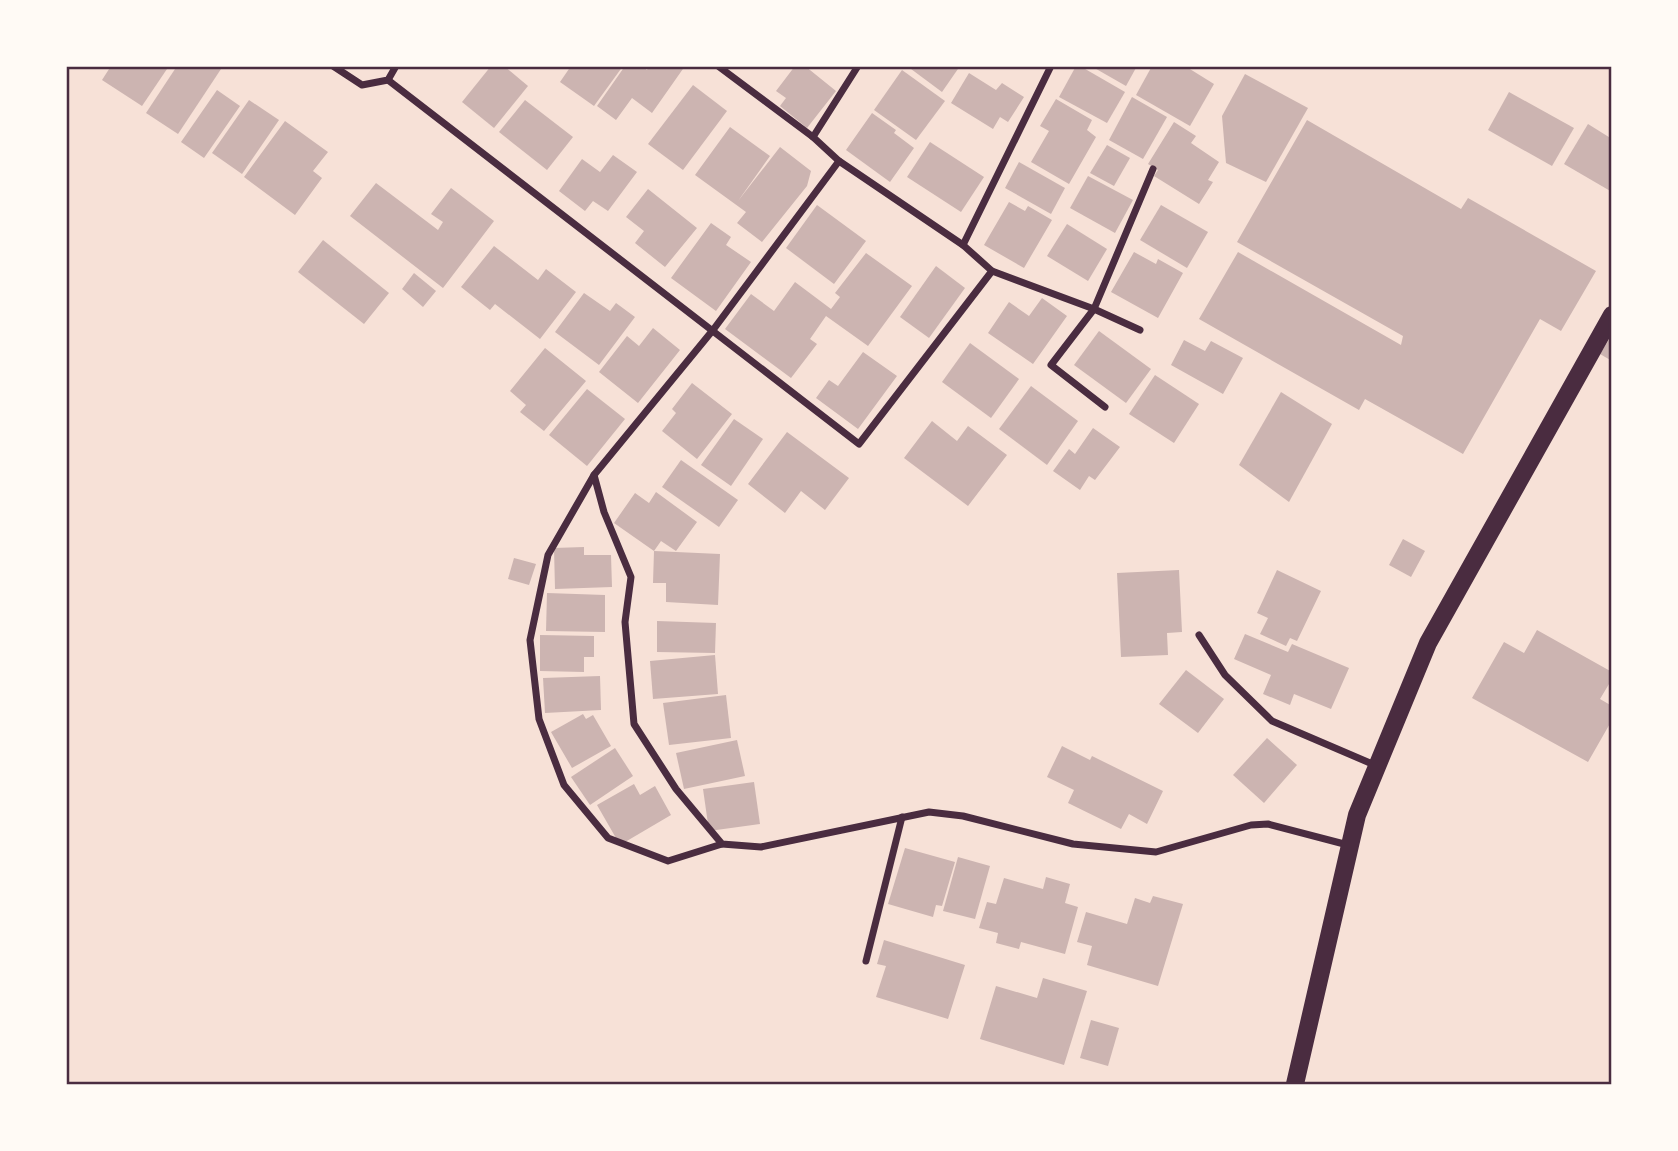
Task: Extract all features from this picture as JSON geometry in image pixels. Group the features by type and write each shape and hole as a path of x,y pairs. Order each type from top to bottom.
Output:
{"main road":[{"path":"1295,1084 1357,814 1428,643 1612,315"}],"street":[{"path":"333,66 362,85 388,80 859,444 992,271"},
{"path":"388,80 396,66"},
{"path":"718,66 813,137 839,161 963,245 992,271 1094,309 1140,330"},
{"path":"813,137 859,66"},
{"path":"963,245 1051,66"},
{"path":"839,161 713,330 594,475 548,555 530,640 539,719 564,785 608,838 668,861 722,844 761,847 929,812 963,816 1073,844 1156,852 1251,825 1268,824 1350,846"},
{"path":"1105,407 1051,365 1094,309 1153,169"},
{"path":"594,475 604,512 631,577 625,622 634,724 676,789 722,844"},
{"path":"1199,635 1225,675 1272,721 1377,766"},
{"path":"866,961 902,817"}],"building":[{"path":"111,66 169,66 142,106 102,80"},
{"path":"177,66 223,66 178,134 146,113"},
{"path":"491,66 504,66 528,86 494,128 462,102"},
{"path":"571,66 623,66 594,106 560,82"},
{"path":"625,66 642,66 647,70 649,66 685,66 652,113 632,98 616,120 597,106"},
{"path":"795,66 805,66 836,91 807,128 780,106 786,98 776,91"},
{"path":"907,66 960,66 942,92"},
{"path":"1076,66 1125,92 1107,123 1059,97"},
{"path":"1091,66 1137,66 1126,86"},
{"path":"1152,66 1185,66 1214,84 1190,126 1136,95"},
{"path":"902,70 945,101 916,140 874,110"},
{"path":"969,73 996,90 1002,83 1024,97 1008,122 1000,117 993,129 951,103"},
{"path":"1245,74 1308,108 1266,182 1226,163 1222,116"},
{"path":"693,85 727,111 683,170 648,144"},
{"path":"217,90 240,106 204,158 181,142"},
{"path":"1509,92 1574,128 1552,166 1488,130"},
{"path":"1132,97 1167,117 1143,159 1109,140"},
{"path":"1056,99 1092,120 1087,130 1096,137 1069,184 1031,162 1049,131 1040,126"},
{"path":"249,100 279,120 242,174 212,153"},
{"path":"525,100 573,137 547,170 499,132"},
{"path":"872,113 896,130 894,133 914,148 890,182 846,150"},
{"path":"1307,120 1461,209 1468,198 1596,271 1561,331 1540,319 1463,454 1365,399 1359,410 1199,319 1238,252 1401,345 1403,336 1237,242"},
{"path":"285,121 328,152 313,171 322,178 295,215 244,177"},
{"path":"1174,122 1196,136 1191,143 1219,162 1208,180 1213,182 1199,204 1154,176 1158,170 1148,164"},
{"path":"1588,124 1612,139 1612,192 1564,164"},
{"path":"730,127 770,156 738,201 780,147 811,171 807,186 762,242 737,223 746,212 695,175"},
{"path":"930,142 984,177 961,212 907,177"},
{"path":"1107,145 1130,158 1114,186 1090,173"},
{"path":"613,155 637,172 608,211 593,201 585,211 559,191 582,159 600,172"},
{"path":"1019,162 1065,188 1051,214 1005,188"},
{"path":"1088,176 1133,200 1115,233 1070,208"},
{"path":"376,183 438,230 443,222 431,214 451,188 494,221 443,288 350,216"},
{"path":"648,189 697,228 665,267 635,243 644,231 626,217"},
{"path":"1009,202 1025,211 1028,206 1052,220 1024,268 984,245"},
{"path":"817,205 866,241 834,284 786,248"},
{"path":"1161,205 1208,232 1187,268 1140,240"},
{"path":"711,223 731,237 726,245 751,262 716,311 671,278"},
{"path":"1067,224 1107,249 1088,281 1047,256"},
{"path":"323,240 389,293 364,324 298,272"},
{"path":"494,246 538,280 546,269 576,292 540,339 495,304 490,310 461,287"},
{"path":"1134,252 1156,264 1158,259 1183,273 1158,318 1111,292"},
{"path":"866,253 912,286 868,346 826,316 810,339 817,344 791,378 725,329 751,294 774,311 795,282 831,309 840,297 835,293"},
{"path":"936,266 965,288 929,338 900,317"},
{"path":"414,273 436,291 423,307 402,289"},
{"path":"584,293 610,311 616,303 635,317 599,365 555,332"},
{"path":"1042,298 1067,316 1033,364 988,333 1009,302 1029,316"},
{"path":"653,328 680,350 638,403 599,372 627,336 639,346"},
{"path":"1099,331 1151,369 1126,403 1074,365"},
{"path":"1612,335 1612,361 1600,354"},
{"path":"1184,340 1205,351 1211,341 1243,358 1223,394 1171,365"},
{"path":"970,343 1019,379 991,418 942,382"},
{"path":"545,348 586,381 544,431 520,412 526,405 510,391"},
{"path":"863,352 897,376 858,429 816,398 829,380 838,386"},
{"path":"1155,375 1199,404 1174,443 1129,414"},
{"path":"692,383 732,414 697,459 662,431 676,413 672,409"},
{"path":"1031,386 1078,421 1047,465 999,429"},
{"path":"587,389 625,419 587,466 549,435"},
{"path":"1281,392 1332,424 1289,502 1239,465"},
{"path":"734,419 763,439 731,486 701,465"},
{"path":"932,421 957,441 968,426 1007,455 968,506 904,458"},
{"path":"1093,428 1120,447 1095,480 1089,476 1080,490 1053,471 1069,449 1075,454"},
{"path":"787,432 849,478 825,510 801,491 785,513 748,484"},
{"path":"681,460 738,500 719,527 662,487"},
{"path":"656,492 697,522 676,551 661,541 654,551 614,523 635,493 649,503"},
{"path":"1403,539 1425,551 1411,577 1389,565"},
{"path":"584,547 584,555 611,555 612,587 555,589 554,548"},
{"path":"654,551 720,554 718,605 666,602 666,583 653,583"},
{"path":"514,558 536,564 529,585 508,579"},
{"path":"1179,570 1182,632 1167,633 1168,655 1121,657 1117,573"},
{"path":"1277,570 1321,591 1297,641 1290,638 1286,646 1260,634 1268,618 1257,613"},
{"path":"547,593 605,595 605,632 546,631"},
{"path":"657,621 716,623 715,653 657,652"},
{"path":"1537,630 1612,672 1612,679 1600,699 1612,706 1612,720 1588,762 1472,698 1504,642 1524,653"},
{"path":"1245,634 1288,652 1292,644 1349,668 1331,709 1294,694 1290,705 1263,694 1271,675 1234,659"},
{"path":"540,635 594,636 594,657 584,657 584,672 540,671"},
{"path":"715,655 718,694 653,699 650,661"},
{"path":"1186,670 1224,699 1198,733 1159,704"},
{"path":"600,676 601,710 545,713 543,678"},
{"path":"726,695 731,738 669,745 663,703"},
{"path":"583,714 586,719 593,715 611,746 572,768 551,732"},
{"path":"1267,738 1297,765 1264,803 1233,775"},
{"path":"737,740 745,776 684,789 676,753"},
{"path":"1062,746 1090,760 1092,756 1163,791 1147,824 1129,814 1121,829 1068,803 1074,790 1047,777"},
{"path":"615,748 633,776 590,805 571,777"},
{"path":"754,782 760,824 709,831 703,789"},
{"path":"634,784 640,795 655,786 671,815 620,845 597,805"},
{"path":"905,848 955,862 942,906 936,905 933,917 888,904"},
{"path":"958,857 990,866 975,919 943,911"},
{"path":"1046,877 1070,884 1065,903 1078,907 1065,954 1021,942 1019,949 996,943 998,933 979,928 987,902 996,904 1004,878 1043,889"},
{"path":"1153,896 1183,904 1158,986 1087,965 1092,946 1077,942 1086,912 1127,924 1135,898 1150,903"},
{"path":"884,940 965,965 948,1019 876,997 886,966 877,964"},
{"path":"1043,978 1087,991 1064,1065 980,1039 996,986 1037,998"},
{"path":"1091,1020 1119,1028 1108,1066 1080,1058"}]}
